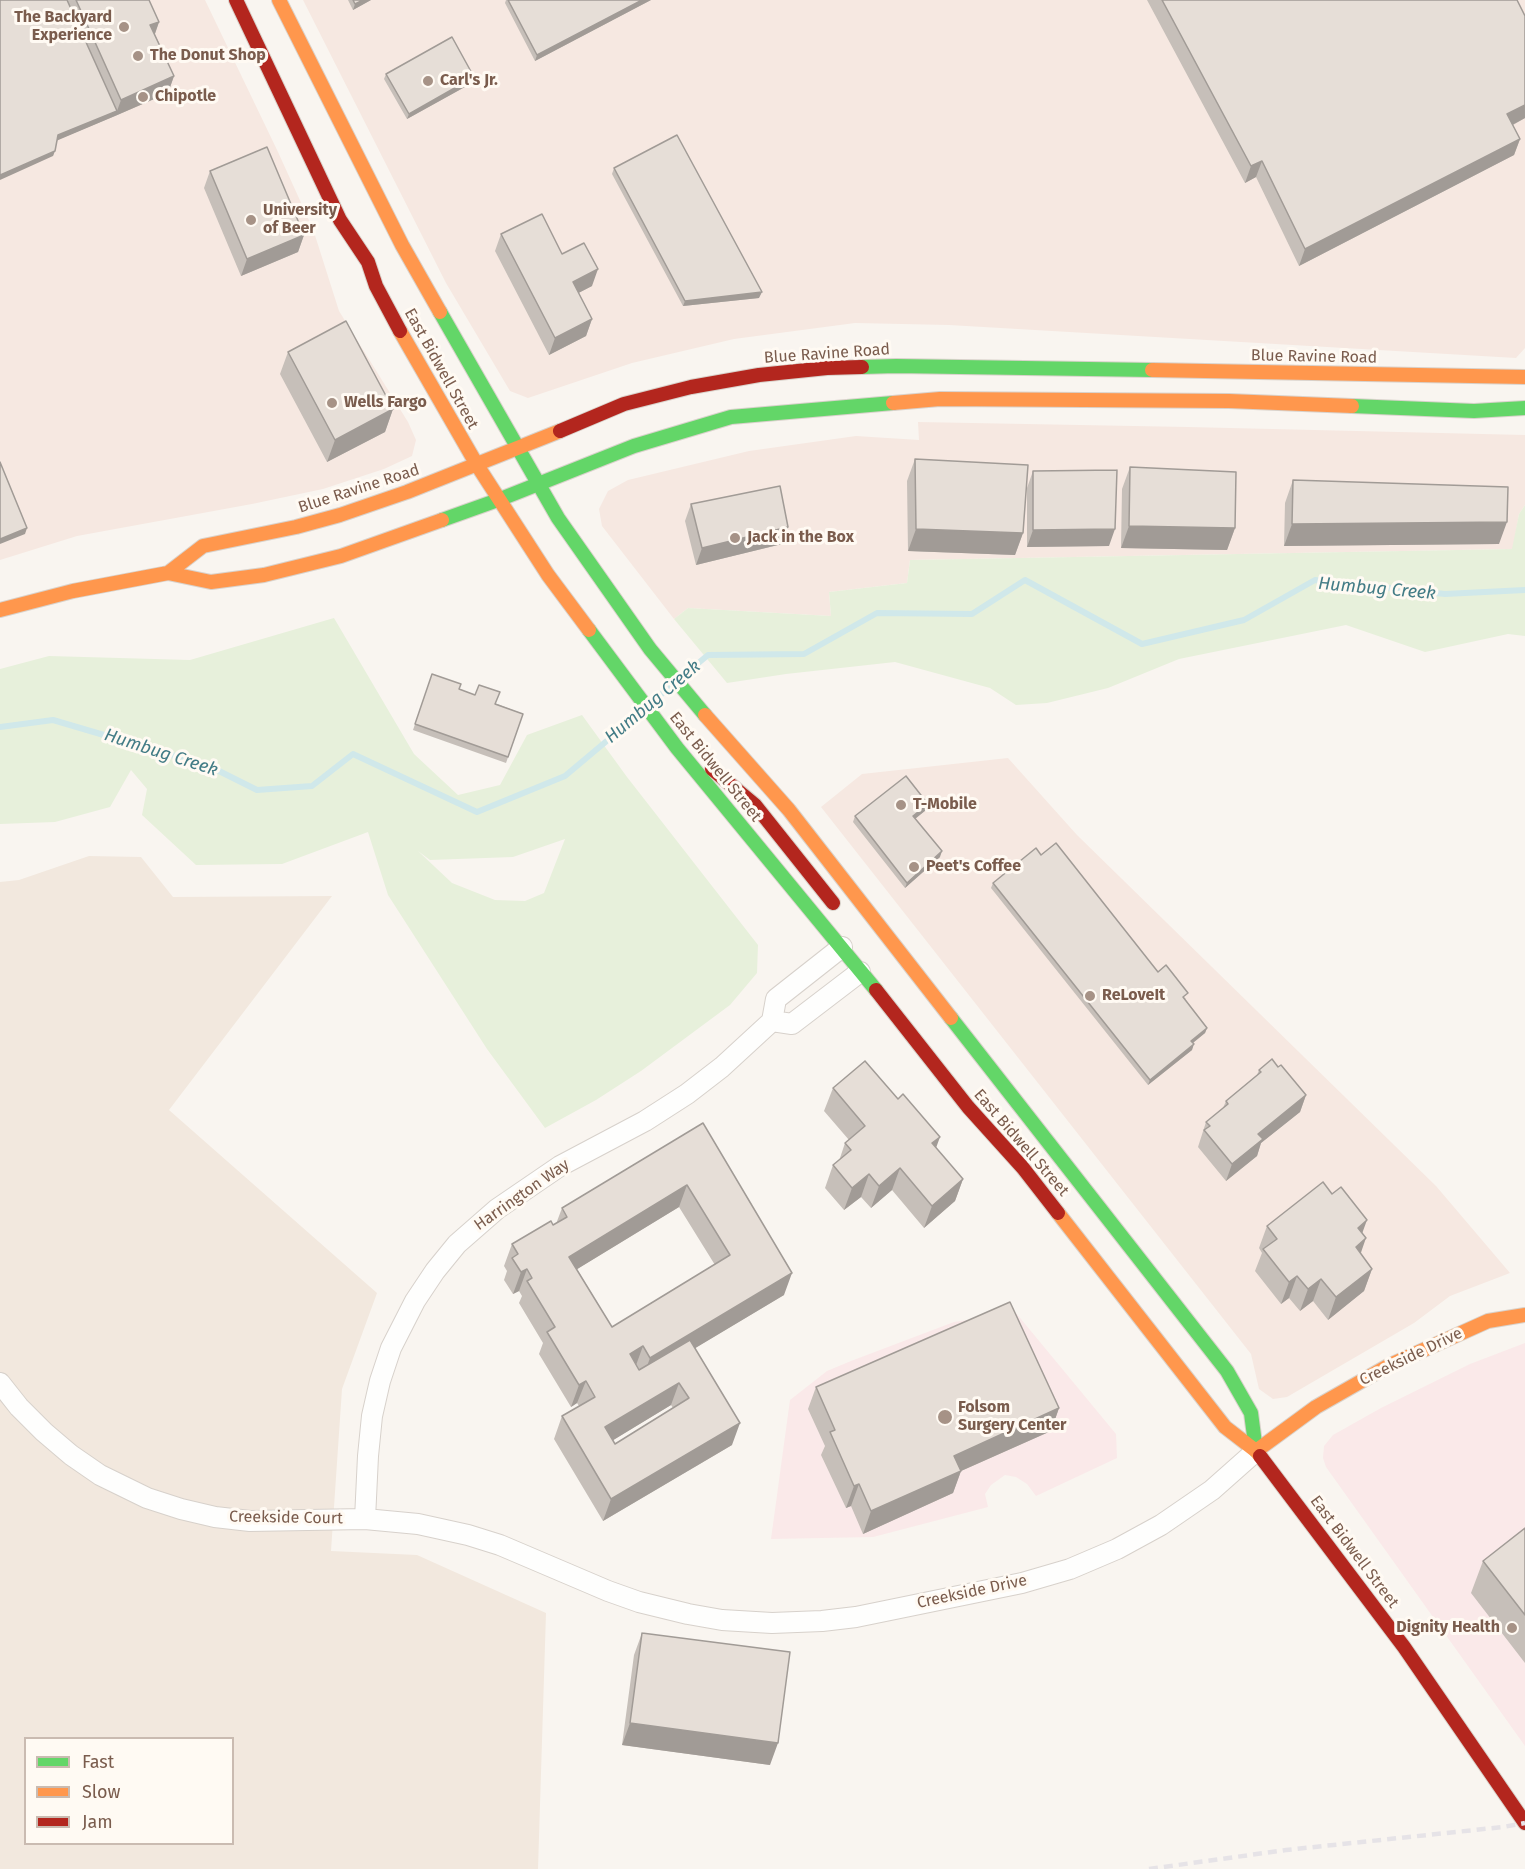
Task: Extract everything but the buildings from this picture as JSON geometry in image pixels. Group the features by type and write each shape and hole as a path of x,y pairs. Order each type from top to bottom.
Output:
{"main road":[{"name":"East Bidwell Street","path":"236,0 339,220 368,262 376,286 408,346 498,500 548,575 670,739 842,947"},
{"name":"East Bidwell Street","path":"279,0 397,236 485,394 558,518 650,650 789,810 877,934 1036,1126 1227,1371 1251,1413 1256,1450"},
{"path":"296,64 311,63"},
{"path":"284,104 297,96"},
{"path":"360,191 372,209 397,236"},
{"name":"Blue Ravine Road","path":"168,573 203,546 254,537 340,515 477,465 624,404 691,387 759,375 873,366 986,367 1496,382 1525,377"},
{"path":"963,381 986,367"},
{"path":"882,405 888,393 898,387"},
{"path":"1364,408 1389,395"},
{"name":"Blue Ravine Road","path":"0,610 74,591 168,573 211,582 264,575 341,556 498,500 634,446 731,417 952,399 1229,401 1474,411 1525,408"},
{"path":"670,739 716,772 755,805 844,917"},
{"path":"842,947 865,967"},
{"name":"East Bidwell Street","path":"865,967 968,1107 1023,1168 1225,1427 1256,1450 1404,1647 1525,1823"},
{"path":"1006,1110 1036,1126"},
{"name":"Creekside Drive","path":"1256,1450 1316,1407 1388,1366 1488,1321 1525,1315"}],"street":[{"name":"Harrington Way","path":"364,1519 372,1416 391,1348 435,1271 457,1244 497,1209 560,1166 645,1121 687,1094 722,1067 772,1021 776,999 842,947"},
{"path":"772,1021 792,1024 865,967"},
{"name":"Creekside Court","path":"0,1383 19,1407 71,1455 100,1475 147,1498 181,1509 250,1521 364,1519"},
{"name":"Creekside Drive","path":"364,1519 418,1524 468,1535 500,1545 608,1591 639,1602 688,1614 722,1620 772,1623 822,1621 856,1617 1022,1583 1070,1569 1117,1549 1161,1525 1212,1490 1256,1450"}],"shaded area":[{"path":"0,0 205,0 313,229 339,311 408,422 416,440 412,456 384,469 323,489 77,536 0,560"},
{"path":"303,0 1525,0 1525,348 1516,358 949,325 855,323 734,339 632,363 528,398 510,391 446,283"},
{"path":"918,422 1525,435 1525,505 1519,514 1513,549 910,560 907,583 829,592 831,616 688,608 674,619 602,526 599,509 608,491 628,480 749,451 856,436 919,440"},
{"path":"1008,758 1077,835 1436,1186 1510,1273 1450,1296 1414,1323 1287,1397 1273,1399 1259,1389 1251,1354 821,807 862,774"},
{"path":"89,856 141,857 173,897 332,896 169,1110 377,1293 342,1389 331,1551 417,1555 546,1613 538,1869 0,1869 0,882 19,880"},
{"name":"Folsom Surgery Center","path":"1016,1313 1116,1434 1117,1458 1036,1496 1027,1484 1016,1477 1005,1475 991,1485 985,1494 988,1507 873,1537 771,1539 790,1400 827,1371 851,1361 954,1322"},
{"path":"1525,1343 1525,1746 1326,1467 1323,1458 1324,1446 1333,1435 1381,1408 1470,1364"}],"green space":[{"path":"1525,505 1525,636 1508,634 1425,652 1346,625 1179,659 1108,688 1047,703 1016,705 990,688 895,662 727,683 674,619 688,608 831,616 829,592 907,583 910,560 1512,549 1519,514"},
{"path":"334,618 414,754 458,795 500,785 527,735 582,715 627,777 758,945 757,973 730,1005 641,1071 596,1100 545,1128 487,1049 388,895 368,832 282,864 196,865 142,815 147,789 131,770 110,807 55,822 0,824 0,669 49,656 190,660","holes":["565,839 544,893 525,901 495,900 452,883 418,851 430,860 513,857"]}],"waterway":[{"name":"Humbug Creek","path":"684,675 708,655 804,654 877,613 972,614 1025,580 1142,644 1244,620 1315,580 1445,594 1525,590"},
{"name":"Humbug Creek","path":"652,702 670,687"},
{"name":"Humbug Creek","path":"0,727 53,720 209,766 257,790 312,786 353,754 477,812 565,776 640,713"}],"railway":[{"path":"1149,1869 1286,1850 1525,1823"}],"traffic: fast":[{"path":"440,312 558,518 650,649 705,715"},
{"path":"862,367 1152,370"},
{"path":"442,520 634,446 731,417 893,403"},
{"path":"1352,406 1474,411 1525,408"},
{"path":"589,630 677,748 876,990"},
{"path":"951,1018 1227,1371 1251,1413 1256,1451"}],"traffic: slow":[{"path":"279,0 402,245 440,312"},
{"path":"400,331 477,465 548,575 589,630"},
{"path":"1152,370 1525,377"},
{"path":"893,403 940,399 1229,401 1352,406"},
{"path":"168,573 203,546 296,527 340,515 407,492 560,431"},
{"path":"0,610 73,591 168,573 211,582 264,575 341,556 442,520"},
{"path":"705,715 789,810 951,1018"},
{"path":"1058,1213 1225,1427 1260,1456"},
{"path":"1256,1451 1316,1407 1388,1366 1488,1321 1525,1315"}],"traffic: jam":[{"path":"236,0 340,220 368,262 376,286 400,331"},
{"path":"560,431 624,404 691,387 759,375 862,367"},
{"path":"712,769 755,805 833,903"},
{"path":"876,990 968,1107 1023,1168 1058,1213"},
{"path":"1260,1456 1404,1647 1525,1823"}],"place":[{"name":"The Backyard Experience","path":"124,27"},
{"name":"The Donut Shop","path":"138,56"},
{"name":"Carl's Jr.","path":"428,81"},
{"name":"Chipotle","path":"143,97"},
{"name":"University of Beer","path":"251,220"},
{"name":"Wells Fargo","path":"332,403"},
{"name":"Jack in the Box","path":"735,538"},
{"name":"T-Mobile","path":"901,805"},
{"name":"Peet's Coffee","path":"914,867"},
{"name":"ReLoveIt","path":"1090,996"},
{"name":"Folsom Surgery Center","path":"945,1417"},
{"name":"Dignity Health","path":"1512,1628"}]}
